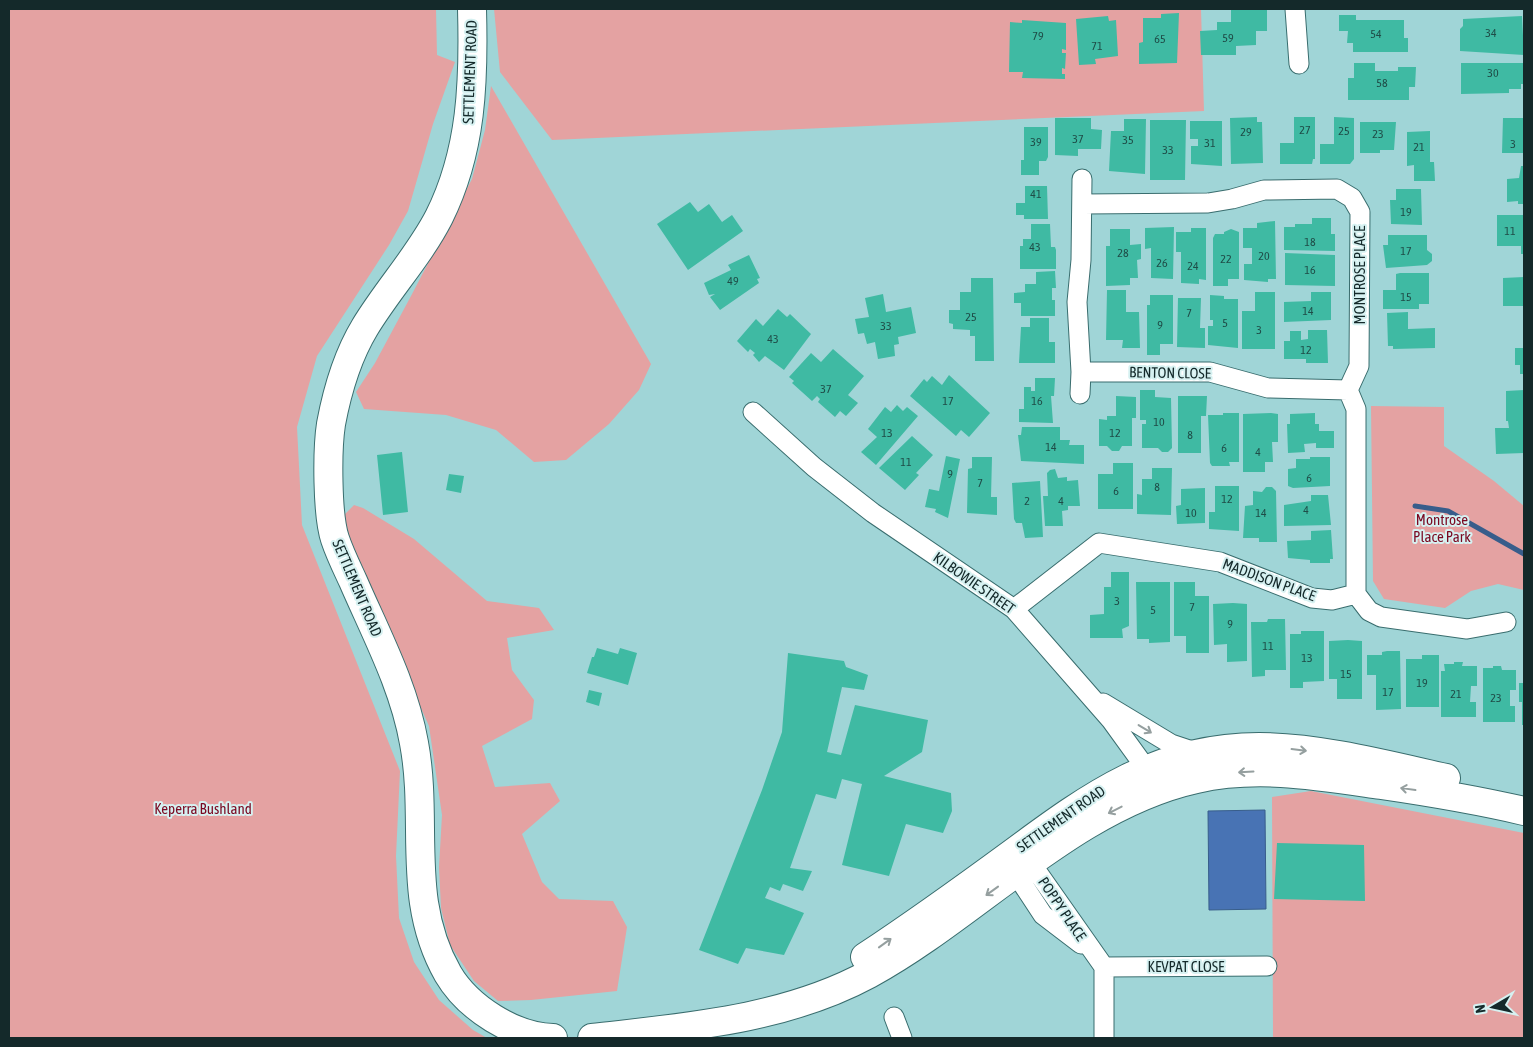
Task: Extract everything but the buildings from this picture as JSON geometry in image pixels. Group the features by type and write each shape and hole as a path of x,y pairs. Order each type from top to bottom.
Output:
{"main road":[{"name":"SETTLEMENT ROAD","path":"472,9 473,87 468,131 453,187 438,219 420,249 364,328 343,377 331,426 329,484 334,537 399,685 414,742 420,792 419,849 422,901 434,945 450,976 468,999 504,1024 521,1031 553,1038"},
{"name":"SETTLEMENT ROAD","path":"592,1038 732,1021 784,1006 1020,863 1076,819 1118,808 1154,779 1198,753 1259,747 1301,750 1524,794"},
{"name":"SETTLEMENT ROAD","path":"1154,779 1185,781 1224,774 1290,772 1433,793 1524,811"}],"street":[{"path":"1295,9 1299,64"},
{"path":"1080,394 1081,372 1077,302 1083,204 1082,179"},
{"name":"MONTROSE PLACE","path":"1083,204 1208,203 1232,199 1264,190 1283,189 1337,189 1352,198 1360,212 1359,366 1348,390"},
{"name":"BENTON CLOSE","path":"1081,372 1210,372 1268,388 1348,390"},
{"path":"1348,390 1356,409 1356,594 1369,611 1380,617 1467,630 1506,622"},
{"name":"KILBOWIE STREET","path":"754,412 814,467 873,513 1014,609 1089,694 1154,779"},
{"name":"MADDISON PLACE","path":"1014,609 1099,543 1220,562 1312,598 1332,600 1356,594"},
{"path":"1089,694 1166,741 1186,751 1198,753"},
{"name":"POPPY PLACE","path":"1020,863 1099,961"},
{"path":"1099,961 1104,1038"},
{"name":"KEVPAT CLOSE","path":"1099,961 1267,966"},
{"path":"894,1016 902,1038"}],"green space":[{"name":"Keperra Bushland","path":"9,9 436,9 437,55 455,62 433,124 408,211 389,245 317,356 297,427 302,525 400,771 396,856 399,918 414,962 439,1000 473,1030 487,1038 9,1038"},
{"path":"494,9 1201,9 1204,111 552,140 500,72"},
{"path":"491,86 651,364 639,390 609,424 566,460 534,462 496,430 446,415 364,409 356,392 375,363 472,179 485,130"},
{"name":"Montrose Place Park","path":"1371,406 1444,407 1444,446 1494,481 1524,506 1524,590 1498,584 1471,591 1445,608 1384,599 1373,581"},
{"path":"354,505 363,508 414,539 487,601 539,608 554,630 507,638 512,670 534,700 532,719 482,746 495,787 550,783 560,801 522,834 542,882 559,899 613,901 627,927 617,991 531,1000 498,1001 474,981 450,945 441,908 439,867 442,815 429,726 369,592 340,519"},
{"path":"1311,791 1524,833 1524,1038 1273,1038 1272,797"}],"water":[{"path":"1265,810 1266,909 1209,910 1208,811"}],"waterway":[{"path":"1415,506 1448,511 1524,554"}]}
